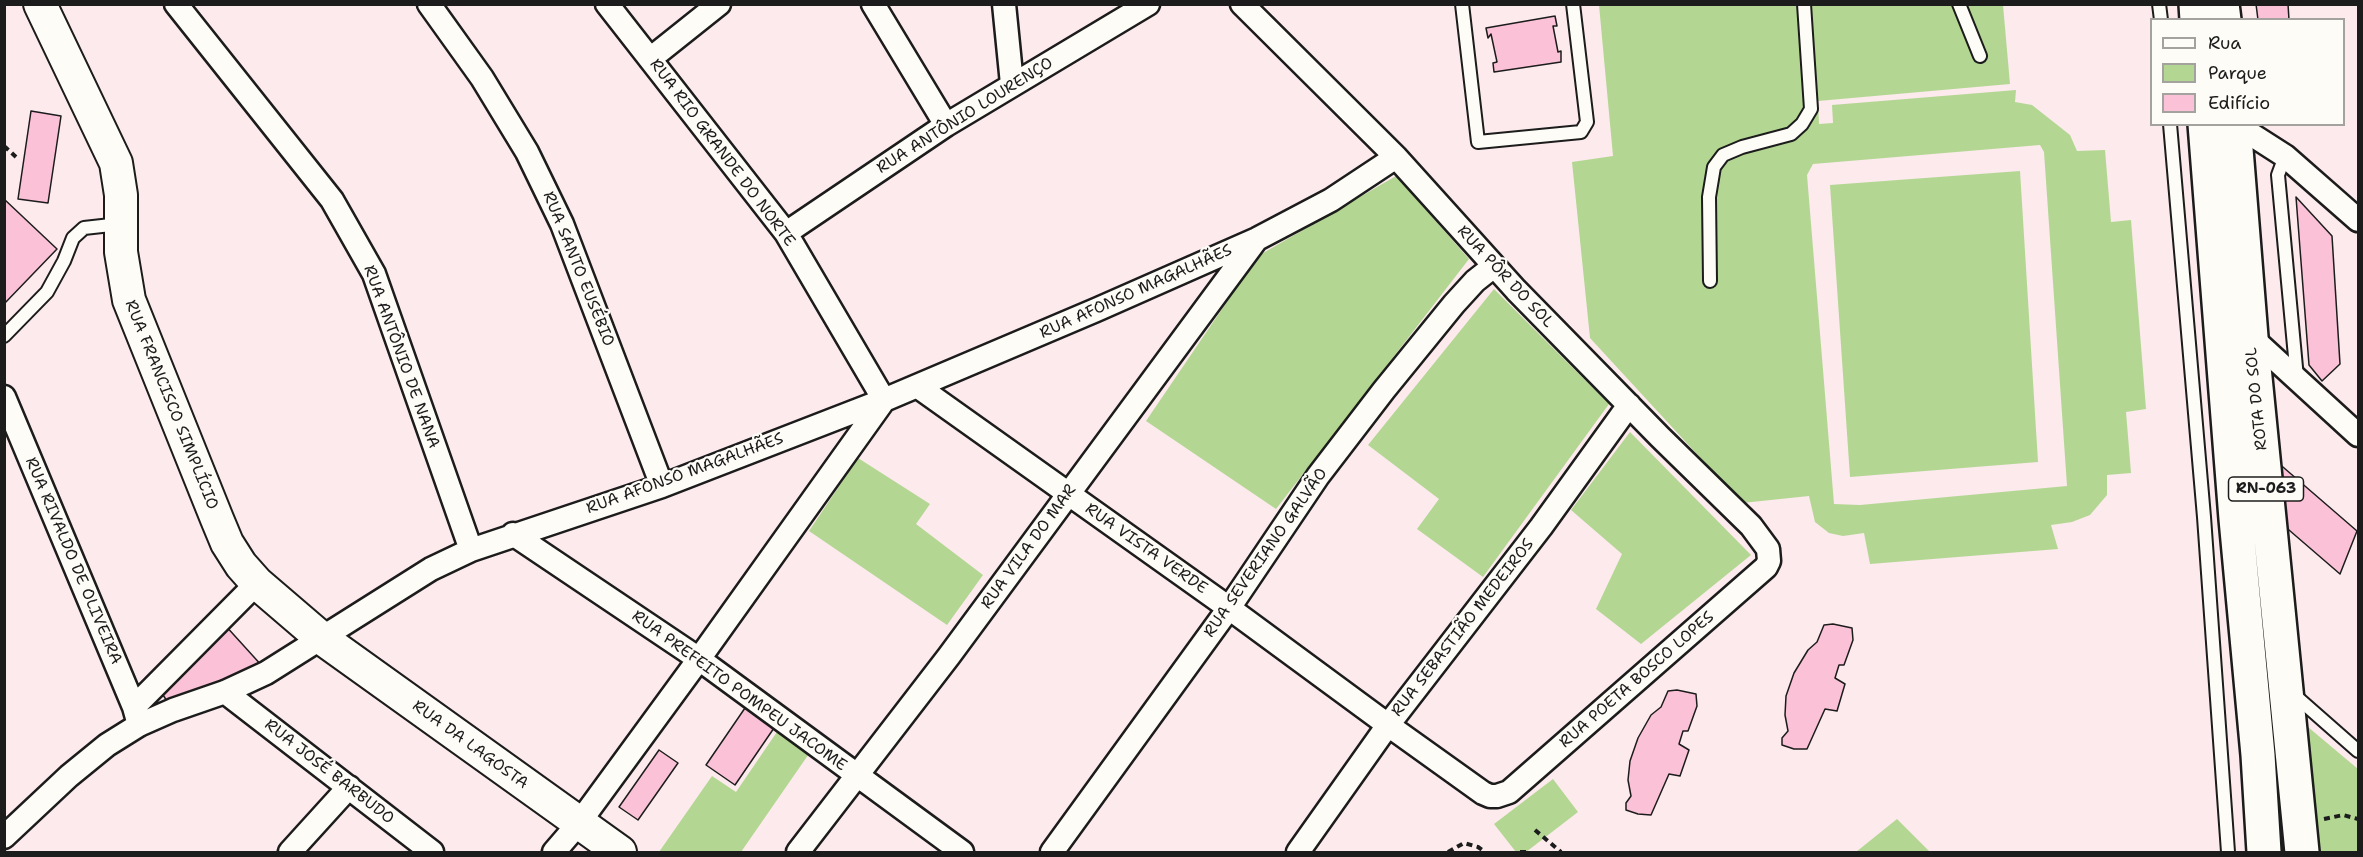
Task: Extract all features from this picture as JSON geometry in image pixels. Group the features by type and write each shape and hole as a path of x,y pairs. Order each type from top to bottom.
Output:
{"main road":[{"name":"ROTA DO SOL","path":"2205,126 2235,519 2258,755 2264,852"},
{"name":"ROTA DO SOL","path":"2234,126 2252,337 2302,852"}],"street":[{"name":"RUA FRANCISCO SIMPLÍCIO","path":"40,4 116,163 121,195 124,278 135,318 224,535 241,565 257,583 320,637"},
{"name":"RUA ANTÔNIO DE NANA","path":"176,4 332,200 374,274 471,550"},
{"name":"RUA SANTO EUSÉBIO","path":"429,4 482,78 527,152 562,224 662,486"},
{"name":"RUA RIO GRANDE DO NORTE","path":"607,4 786,232 884,400"},
{"path":"650,59 719,4"},
{"path":"873,4 945,125"},
{"path":"1004,4 1012,84"},
{"name":"RUA ANTÔNIO LOURENÇO","path":"786,232 945,125 1148,4"},
{"name":"RUA PÔR DO SOL","path":"1242,4 1396,157 1494,266 1751,526 1768,549"},
{"path":"2237,126 2285,156 2358,220"},
{"name":"RUA AFONSO MAGALHÃES","path":"136,716 178,708 225,692 266,673 431,569 471,550 513,534 662,486 884,400 1257,239 1331,200 1396,157"},
{"name":"RUA VILA DO MAR","path":"798,852 950,656 1257,239"},
{"name":"RUA SEVERIANO GALVÃO","path":"1052,852 1229,608 1318,476 1454,304 1475,281 1494,266"},
{"path":"2252,337 2358,435"},
{"name":"RUA VISTA VERDE","path":"917,386 1229,608 1483,793 1490,795"},
{"name":"RUA RIVALDO DE OLIVEIRA","path":"4,397 136,716"},
{"path":"554,852 579,823 699,659 884,400"},
{"name":"RUA SEBASTIÃO MEDEIROS","path":"1298,852 1388,725 1541,527 1629,405"},
{"name":"RUA PREFEITO POMPEU JACOME","path":"513,534 699,659 962,852"},
{"name":"RUA POETA BOSCO LOPES","path":"1490,795 1497,796 1509,792 1766,567 1769,561 1768,549"},
{"name":"RUA AFONSO MAGALHÃES","path":"4,837 136,716 257,583"},
{"name":"RUA DA LAGOSTA","path":"320,637 620,852"},
{"name":"RUA JOSÉ BARBUDO","path":"225,692 432,852"},
{"path":"290,852 349,787"}],"lane":[{"path":"1462,4 1478,141 1581,132 1587,122 1574,4"},
{"path":"1710,281 1710,197 1714,167 1723,155 1742,147 1791,134 1802,124 1811,109 1804,4"},
{"path":"1959,4 1980,56"},
{"path":"2170,126 2204,517 2228,852"},
{"path":"2285,156 2278,176 2297,379"},
{"path":"4,336 47,292 64,261 73,238 84,228 122,224"},
{"path":"2285,687 2358,751"}],"path":[{"path":"4,146 16,157"},
{"path":"1535,830 1561,852"},
{"path":"1448,852 1464,843 1478,847 1485,852"},
{"path":"1520,852 1527,852"}],"green space":[{"path":"1599,5 2003,5 2010,84 1818,101 1819,124 1833,123 1832,105 2016,90 2015,102 2032,105 2070,135 2077,151 2105,150 2111,222 2131,220 2146,409 2126,412 2131,473 2107,475 2107,495 2090,515 2072,522 2051,525 2058,549 1870,564 1864,533 1843,536 1829,533 1815,522 1809,496 1742,503 1590,338 1572,162 1613,156","holes":["2040,145 2044,152 2067,486 1860,505 1834,504 1807,175 1813,164"]},
{"path":"2020,171 2038,462 1850,477 1830,185"},
{"path":"1396,176 1469,259 1276,509 1146,421 1258,256"},
{"path":"1494,289 1609,404 1483,577 1417,529 1439,499 1368,445"},
{"path":"1630,432 1751,555 1641,644 1596,609 1622,554 1571,510"},
{"path":"858,458 930,504 916,524 983,575 947,625 809,531"},
{"path":"781,726 813,748 741,852 659,852 712,776 736,792"},
{"path":"2308,727 2358,769 2358,852 2319,852"},
{"path":"1553,779 1578,812 1526,852 1516,852 1494,824"},
{"path":"1897,819 1930,852 1856,852"}],"building":[{"path":"2256,4 2288,4 2289,18 2258,18"},
{"path":"1555,16 1557,26 1553,26 1558,52 1561,51 1561,62 1494,72 1493,63 1497,62 1491,34 1488,38 1486,28"},
{"path":"31,111 61,116 48,203 18,199"},
{"path":"2296,197 2332,236 2340,364 2322,381 2309,365"},
{"path":"4,199 57,249 4,304"},
{"path":"2276,461 2357,531 2340,574 2282,524"},
{"path":"224,624 263,667 173,710 159,689"},
{"path":"1833,624 1852,628 1853,640 1844,665 1839,665 1835,678 1845,684 1837,711 1825,709 1807,749 1794,749 1782,745 1782,738 1788,731 1785,715 1786,696 1794,673 1808,650 1817,642 1824,625"},
{"path":"1677,690 1696,694 1697,706 1688,731 1683,731 1679,744 1689,750 1680,776 1669,774 1651,815 1626,810 1626,803 1631,796 1628,780 1630,761 1638,738 1651,715 1661,707 1668,691"},
{"path":"745,708 774,728 735,785 706,765"},
{"path":"659,750 678,763 638,820 619,807"}]}
